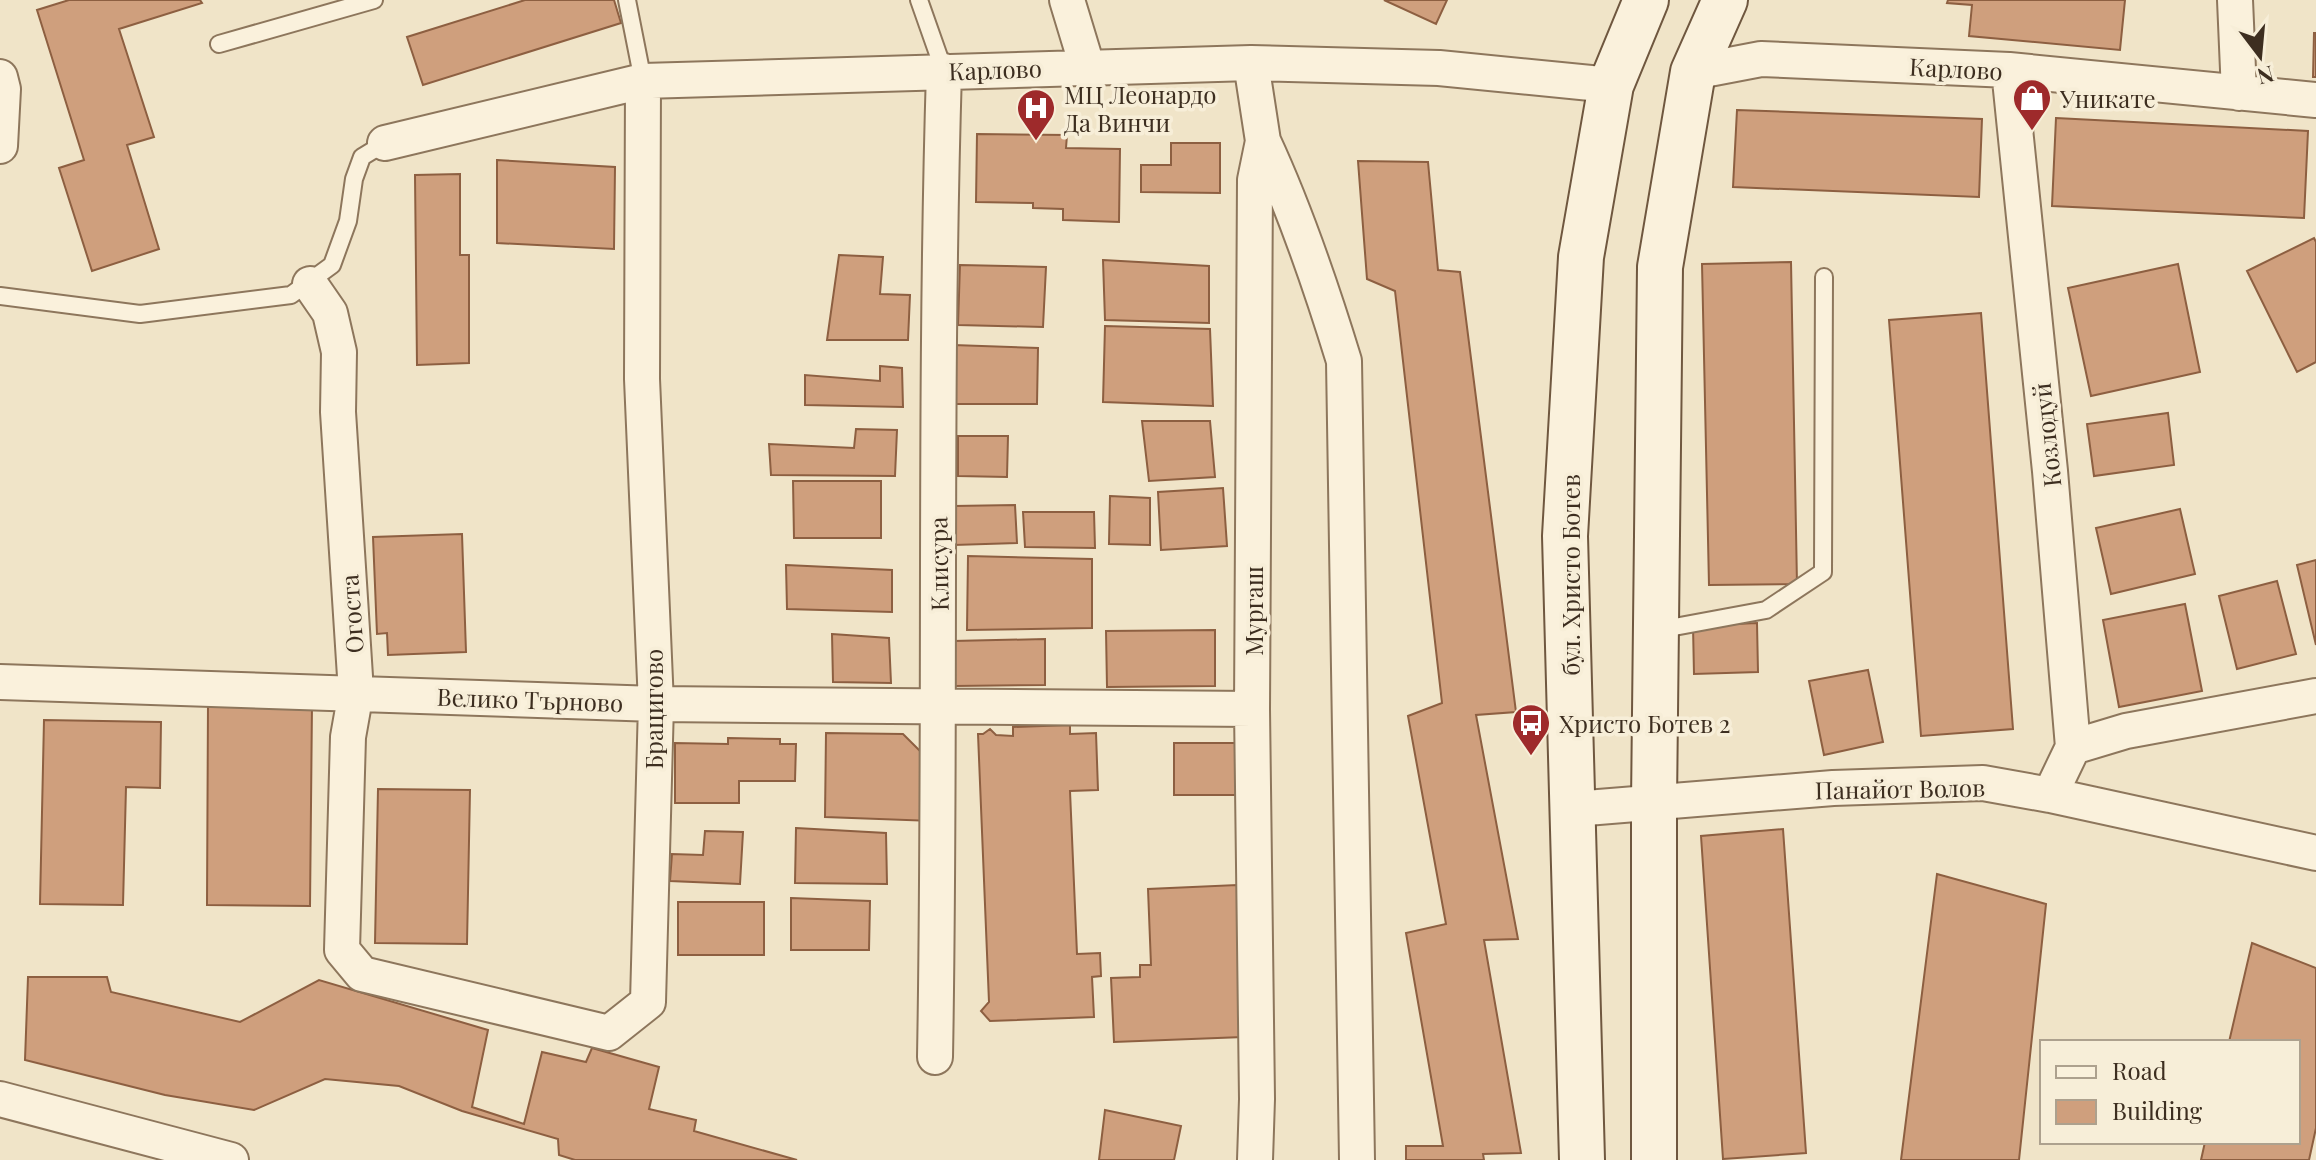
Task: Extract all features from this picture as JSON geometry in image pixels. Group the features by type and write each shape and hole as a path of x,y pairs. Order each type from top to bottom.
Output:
{"main road":[{"name":"бул. Христо Ботев","path":"1582,1160 1565,536 1581,257 1611,85 1646,0"},
{"path":"1654,1160 1660,267 1693,72 1725,0"}],"street":[{"path":"1067,0 1087,66"},
{"path":"2235,0 2239,93"},
{"name":"Карлово","path":"1693,72 1761,59 2009,70 2316,100"},
{"name":"Карлово","path":"385,143 643,81 1251,63 1439,68 1611,85"},
{"name":"Мургаш","path":"1251,63 1263,141 1255,180 1252,709 1257,1099 1255,1160"},
{"name":"Козлодуй","path":"2009,70 2050,471 2073,747"},
{"name":"Клисура","path":"935,1057 940,707 937,491 944,71"},
{"path":"0,77 3,89 0,146"},
{"name":"Брацигово","path":"342,950 362,974 609,1033 648,1002 656,704 642,379 643,81"},
{"path":"1263,141 1308,249 1344,361 1357,1160"},
{"name":"Огоста","path":"310,284 330,313 339,352 338,412 356,692 348,737 342,950"},
{"name":"Велико Търново","path":"0,682 656,704 1252,709"},
{"path":"2050,795 2073,747 2126,731 2316,696"},
{"name":"Панайот Волов","path":"1574,809 1833,788 1983,783 2316,853"},
{"path":"0,1099 231,1160"}],"lane":[{"path":"219,44 374,0"},
{"path":"627,0 643,81"},
{"path":"919,0 944,71"},
{"path":"0,296 140,314 291,295 332,265 348,221 354,179 362,157 385,143"},
{"path":"1656,630 1766,610 1823,572 1824,277"}],"building":[{"path":"69,0 200,0 202,3 119,29 154,137 127,145 159,249 92,271 59,168 84,160 37,10"},
{"path":"525,0 614,0 621,23 423,85 407,37"},
{"path":"1384,0 1447,0 1436,24"},
{"path":"1948,0 2125,0 2120,50 1969,36 1972,5 1947,3"},
{"path":"2316,33 2316,77 2313,77"},
{"path":"1737,110 1982,119 1979,197 1733,187"},
{"path":"2056,118 2308,131 2304,218 2052,206"},
{"path":"977,134 1067,135 1066,148 1120,149 1119,222 1063,220 1063,209 1033,208 1033,203 976,202"},
{"path":"1171,143 1220,143 1220,193 1141,192 1141,165 1171,165"},
{"path":"497,160 615,167 614,249 497,243"},
{"path":"1358,161 1428,162 1438,270 1460,272 1516,712 1476,715 1518,939 1484,940 1521,1153 1483,1154 1484,1160 1406,1160 1406,1146 1443,1146 1406,933 1446,924 1408,716 1442,703 1395,291 1367,279"},
{"path":"460,174 460,255 469,255 469,363 417,365 415,175"},
{"path":"2314,238 2316,362 2297,372 2247,271"},
{"path":"839,255 883,257 880,294 910,295 908,340 827,340"},
{"path":"1103,260 1209,266 1209,323 1105,320"},
{"path":"1791,262 1797,584 1709,585 1702,264"},
{"path":"2178,264 2200,372 2091,396 2068,288"},
{"path":"960,265 1046,267 1043,327 958,325"},
{"path":"1981,313 2013,729 1921,736 1889,320"},
{"path":"1105,326 1210,329 1213,406 1103,402"},
{"path":"953,345 1038,348 1037,404 952,404"},
{"path":"880,366 902,368 903,407 805,405 805,375 880,381"},
{"path":"2168,413 2174,465 2094,476 2087,424"},
{"path":"1142,421 1210,421 1215,477 1149,481"},
{"path":"856,429 897,430 895,476 771,475 769,444 854,448"},
{"path":"958,436 1008,436 1007,477 958,476"},
{"path":"793,481 881,481 881,538 794,538"},
{"path":"1223,488 1227,546 1161,550 1158,492"},
{"path":"1110,496 1150,498 1150,545 1109,544"},
{"path":"1015,505 1017,543 954,545 954,506"},
{"path":"2180,509 2195,574 2111,594 2096,528"},
{"path":"1023,512 1094,512 1095,548 1025,547"},
{"path":"462,534 466,652 388,655 387,633 377,634 373,537"},
{"path":"968,556 1092,559 1092,628 967,630"},
{"path":"2316,560 2316,645 2297,565"},
{"path":"786,565 892,570 892,612 787,609"},
{"path":"2277,581 2296,654 2237,669 2219,596"},
{"path":"2185,604 2202,691 2119,707 2103,620"},
{"path":"1757,623 1758,672 1694,674 1693,626"},
{"path":"1215,630 1215,686 1107,687 1106,631"},
{"path":"832,634 889,638 891,683 833,682"},
{"path":"1045,639 1045,685 954,686 953,641"},
{"path":"1868,670 1883,742 1824,755 1809,681"},
{"path":"208,703 312,704 310,906 207,905"},
{"path":"44,720 161,722 160,788 126,787 123,905 40,904"},
{"path":"1070,725 1070,734 1096,733 1098,790 1070,791 1077,954 1100,953 1101,976 1092,977 1094,1017 990,1021 981,1011 989,1002 978,734 990,729 996,735 1013,736 1013,727"},
{"path":"826,733 903,734 932,763 933,821 825,817"},
{"path":"728,738 780,739 780,744 796,744 795,781 739,781 739,803 675,803 675,743 728,744"},
{"path":"1174,743 1240,743 1240,795 1174,795"},
{"path":"378,789 470,790 467,944 375,943"},
{"path":"796,828 886,833 887,884 795,883"},
{"path":"1783,829 1806,1153 1723,1159 1701,836"},
{"path":"705,831 743,832 740,884 670,881 672,854 703,855"},
{"path":"1937,874 2046,904 2019,1160 1901,1160"},
{"path":"1237,885 1243,1037 1114,1042 1111,978 1140,977 1140,965 1151,965 1148,889"},
{"path":"791,898 870,901 869,950 791,950"},
{"path":"678,902 764,902 764,955 678,955"},
{"path":"2252,943 2316,968 2316,1128 2309,1160 2201,1160 2205,1144 2300,1144 2300,1040 2229,1040"},
{"path":"28,977 107,977 111,992 240,1022 319,980 488,1030 472,1107 524,1124 542,1052 586,1062 592,1048 659,1067 649,1109 696,1120 694,1131 797,1160 575,1160 559,1155 558,1139 462,1111 399,1086 325,1079 254,1110 165,1095 25,1060"},
{"path":"1105,1110 1181,1126 1174,1160 1099,1160"}],"place":[{"name":"Уникате","path":"2032,132"},
{"name":"МЦ Леонардо Да Винчи","path":"1036,142"},
{"name":"Христо Ботев 2","path":"1531,757"}]}
